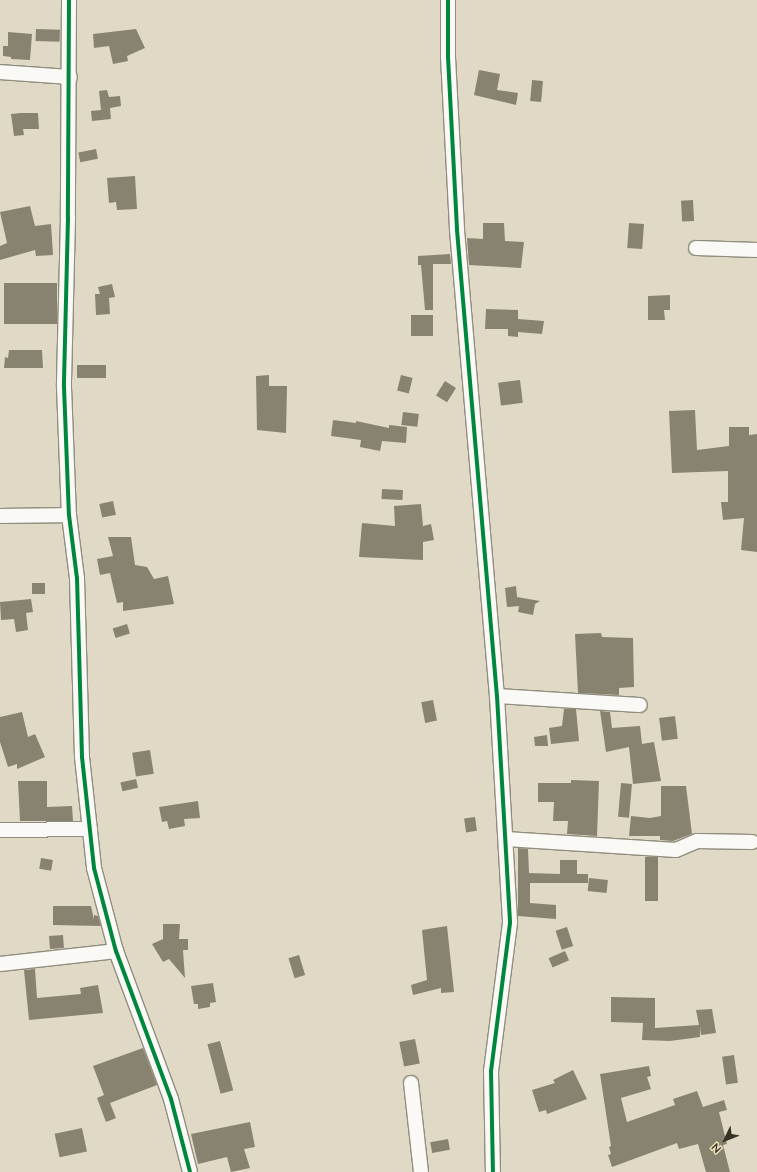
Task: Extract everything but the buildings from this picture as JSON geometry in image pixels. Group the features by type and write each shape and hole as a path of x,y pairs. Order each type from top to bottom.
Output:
{"street":[{"path":"69,0 70,77 64,387 69,516 77,578 82,757 94,868 116,951 171,1099 190,1172"},
{"path":"448,0 448,57 457,230 497,696 510,923 491,1071 493,1172"},
{"path":"0,72 70,77"},
{"path":"696,248 757,250"},
{"path":"0,516 69,516"},
{"path":"497,696 640,705"},
{"path":"0,830 90,829"},
{"path":"506,839 676,850 697,841 752,842"},
{"path":"0,964 116,951"},
{"path":"411,1083 421,1172"}],"cycle path":[{"path":"69,0 68,218 64,387 69,515 77,578 82,757 94,868 116,951 171,1099 190,1172"},
{"path":"448,0 448,57 457,230 497,696 510,923 491,1071 493,1172"}]}
